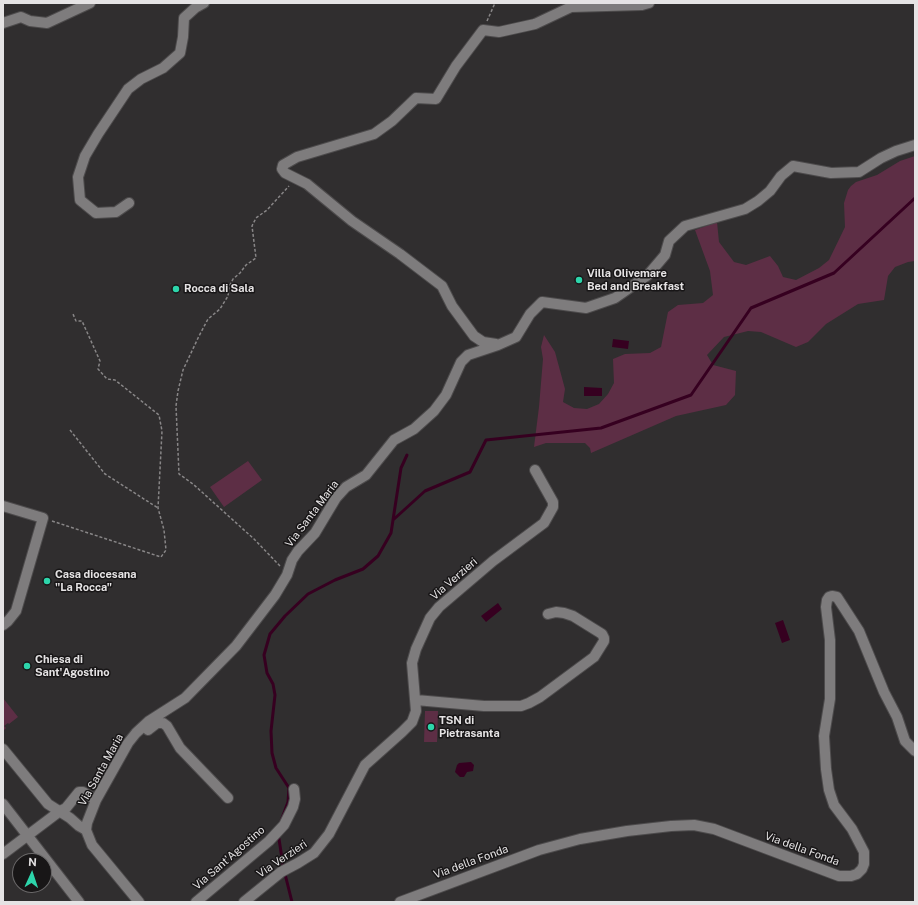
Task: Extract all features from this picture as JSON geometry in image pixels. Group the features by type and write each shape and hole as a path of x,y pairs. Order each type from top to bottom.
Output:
{"street":[{"path":"3,23 21,17 30,21 47,23 90,3"},
{"path":"129,203 116,212 96,213 80,200 78,177 85,156 128,89 141,79 163,68 180,53 184,18 195,8 204,3"},
{"path":"498,344 483,342 474,336 452,306 442,286 400,254 352,221 307,184 284,173 282,170 283,164 297,157 374,134 392,121 416,98 436,98 456,66 483,30 499,32 534,24 571,7 642,5 649,3"},
{"name":"Via Santa Maria","path":"86,830 86,823 96,800 128,743 136,733 149,721 185,698 236,646 275,595 287,575 292,560 298,550 315,533 336,498 346,487 366,475 394,440 414,429 434,411 446,395 461,362 468,355 516,337 530,314 542,302 586,308 615,298 648,275 665,255 669,241 685,226 745,209 770,191 781,176 793,166 831,173 859,172 881,158 915,145"},
{"name":"Via Verzieri","path":"244,902 281,872 314,853 329,834 365,765 412,722 416,711 416,700 412,663 416,649 430,618 439,607 493,561 544,523 553,507 553,502 535,470"},
{"path":"3,506 43,518 16,611 3,625"},
{"name":"Via della Fonda","path":"400,902 540,850 580,839 627,831 671,826 694,825 714,829 839,876 851,876 857,874 864,864 864,852 852,829 834,805 829,790 826,769 824,736 830,699 830,640 826,600 832,596 836,597 859,631 884,692 897,717 905,741 915,752"},
{"path":"416,700 484,706 511,706 529,704 540,697 594,657 600,649 604,638 602,634 573,616 556,612 548,614"},
{"path":"136,733 148,730 157,723 163,723 167,726 180,748 228,798"},
{"path":"3,749 48,804 70,818 78,826 86,830 92,845 139,902"},
{"name":"Via Sant'Agostino","path":"196,902 269,842 284,825 293,807 295,799 294,789"},
{"path":"3,854 66,808 79,792 83,792 96,800"},
{"path":"3,804 79,902"}],"path":[{"path":"483,30 495,3"},
{"path":"287,575 254,539 193,484 179,474 176,406 183,370 208,319 220,309 228,296 229,287 233,279 246,265 256,258 252,226 256,218 267,210 295,178"},
{"path":"43,518 161,557 166,550 164,530 158,508 162,431 159,415 115,380 107,379 98,368 100,361 82,321 76,321 74,314"},
{"path":"70,430 105,474 158,508"}],"shaded area":[{"path":"915,156 915,261 895,267 888,276 884,300 858,304 826,324 808,342 796,347 761,332 748,331 724,337 707,355 713,365 736,371 735,395 726,405 676,416 591,453 590,448 585,443 546,443 534,447 543,359 541,347 544,335 555,352 565,389 563,402 574,408 587,409 599,404 608,394 614,383 613,359 625,354 650,353 661,347 668,312 678,305 703,303 713,295 710,271 695,230 717,222 719,242 734,262 746,265 770,256 778,266 783,277 796,280 819,268 829,260 845,227 844,203 848,190 851,186 856,182 877,175 900,161"},
{"path":"613,339 629,341 628,349 612,347"},
{"path":"584,387 602,388 602,396 584,396"},
{"path":"248,461 262,480 224,507 210,487"},
{"path":"498,603 502,609 486,622 481,616"},
{"path":"783,620 790,640 782,643 775,623"},
{"path":"3,698 18,717 4,726 6,728 3,731"},
{"name":"TSN di Pietrasanta","path":"425,711 438,711 437,742 424,742"},
{"path":"471,762 474,765 473,771 467,772 464,777 460,777 455,772 459,763"}],"waterway":[{"path":"393,520 425,491 470,472 486,440 601,428 691,395 751,308 834,273 915,198"},
{"path":"281,821 288,802 289,788 276,768 272,753 271,731 275,695 273,684 267,673 264,655 270,634 285,616 308,594 335,580 363,569 378,556 391,533 401,468 407,455"},
{"path":"279,839 283,865"},
{"path":"285,874 292,902"}],"place":[{"name":"Villa Olivemare Bed and Breakfast","path":"579,280"},
{"name":"Rocca di Sala","path":"176,289"},
{"name":"Casa diocesana \"La Rocca\"","path":"47,581"},
{"name":"Chiesa di Sant'Agostino","path":"27,666"},
{"name":"TSN di Pietrasanta","path":"431,727"}]}
